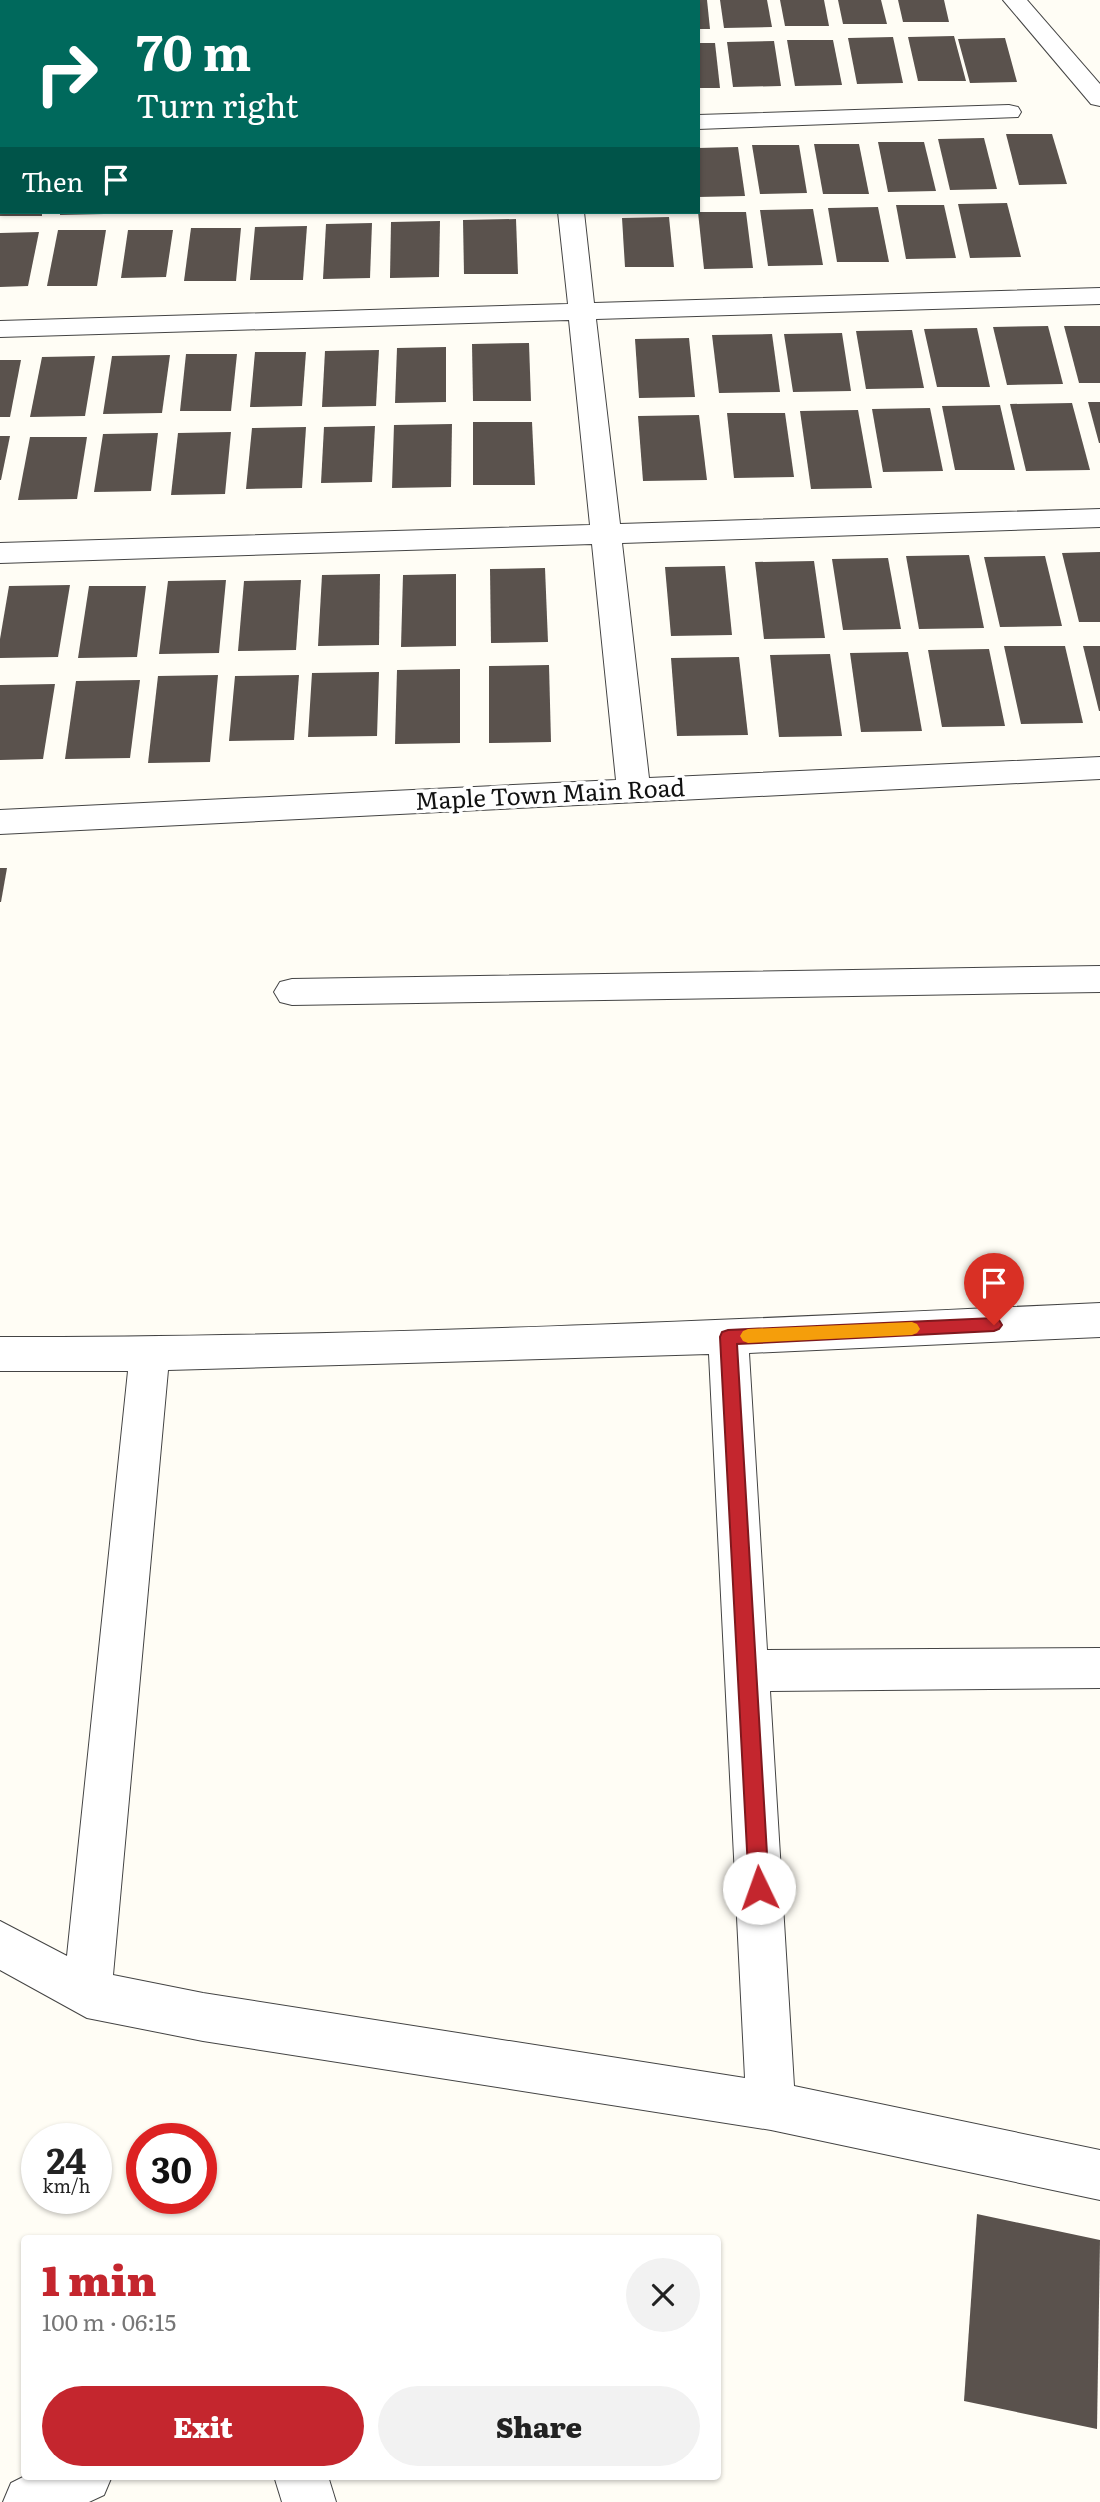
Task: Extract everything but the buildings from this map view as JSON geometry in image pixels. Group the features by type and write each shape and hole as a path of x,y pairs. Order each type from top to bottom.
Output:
{"street":[{"path":"1015,0 1100,99"},
{"path":"700,121 1009,113"},
{"path":"571,214 634,792"},
{"path":"0,329 1100,296"},
{"path":"0,553 1100,518"},
{"name":"Maple Town Main Road","path":"0,822 1100,768"},
{"path":"292,992 1100,979"},
{"path":"0,1354 150,1354 728,1337 1100,1320"},
{"path":"728,1337 771,2106"},
{"path":"88,1994 150,1354"},
{"path":"747,1671 1100,1668"},
{"path":"0,1944 88,1994 203,2017 771,2106 1100,2175"},
{"path":"30,2502 77,2480"},
{"path":"302,2480 309,2502"}],"slow traffic":[{"path":"748,1336 912,1329"}],"route":[{"path":"759,1888 728,1337 994,1325"}]}
